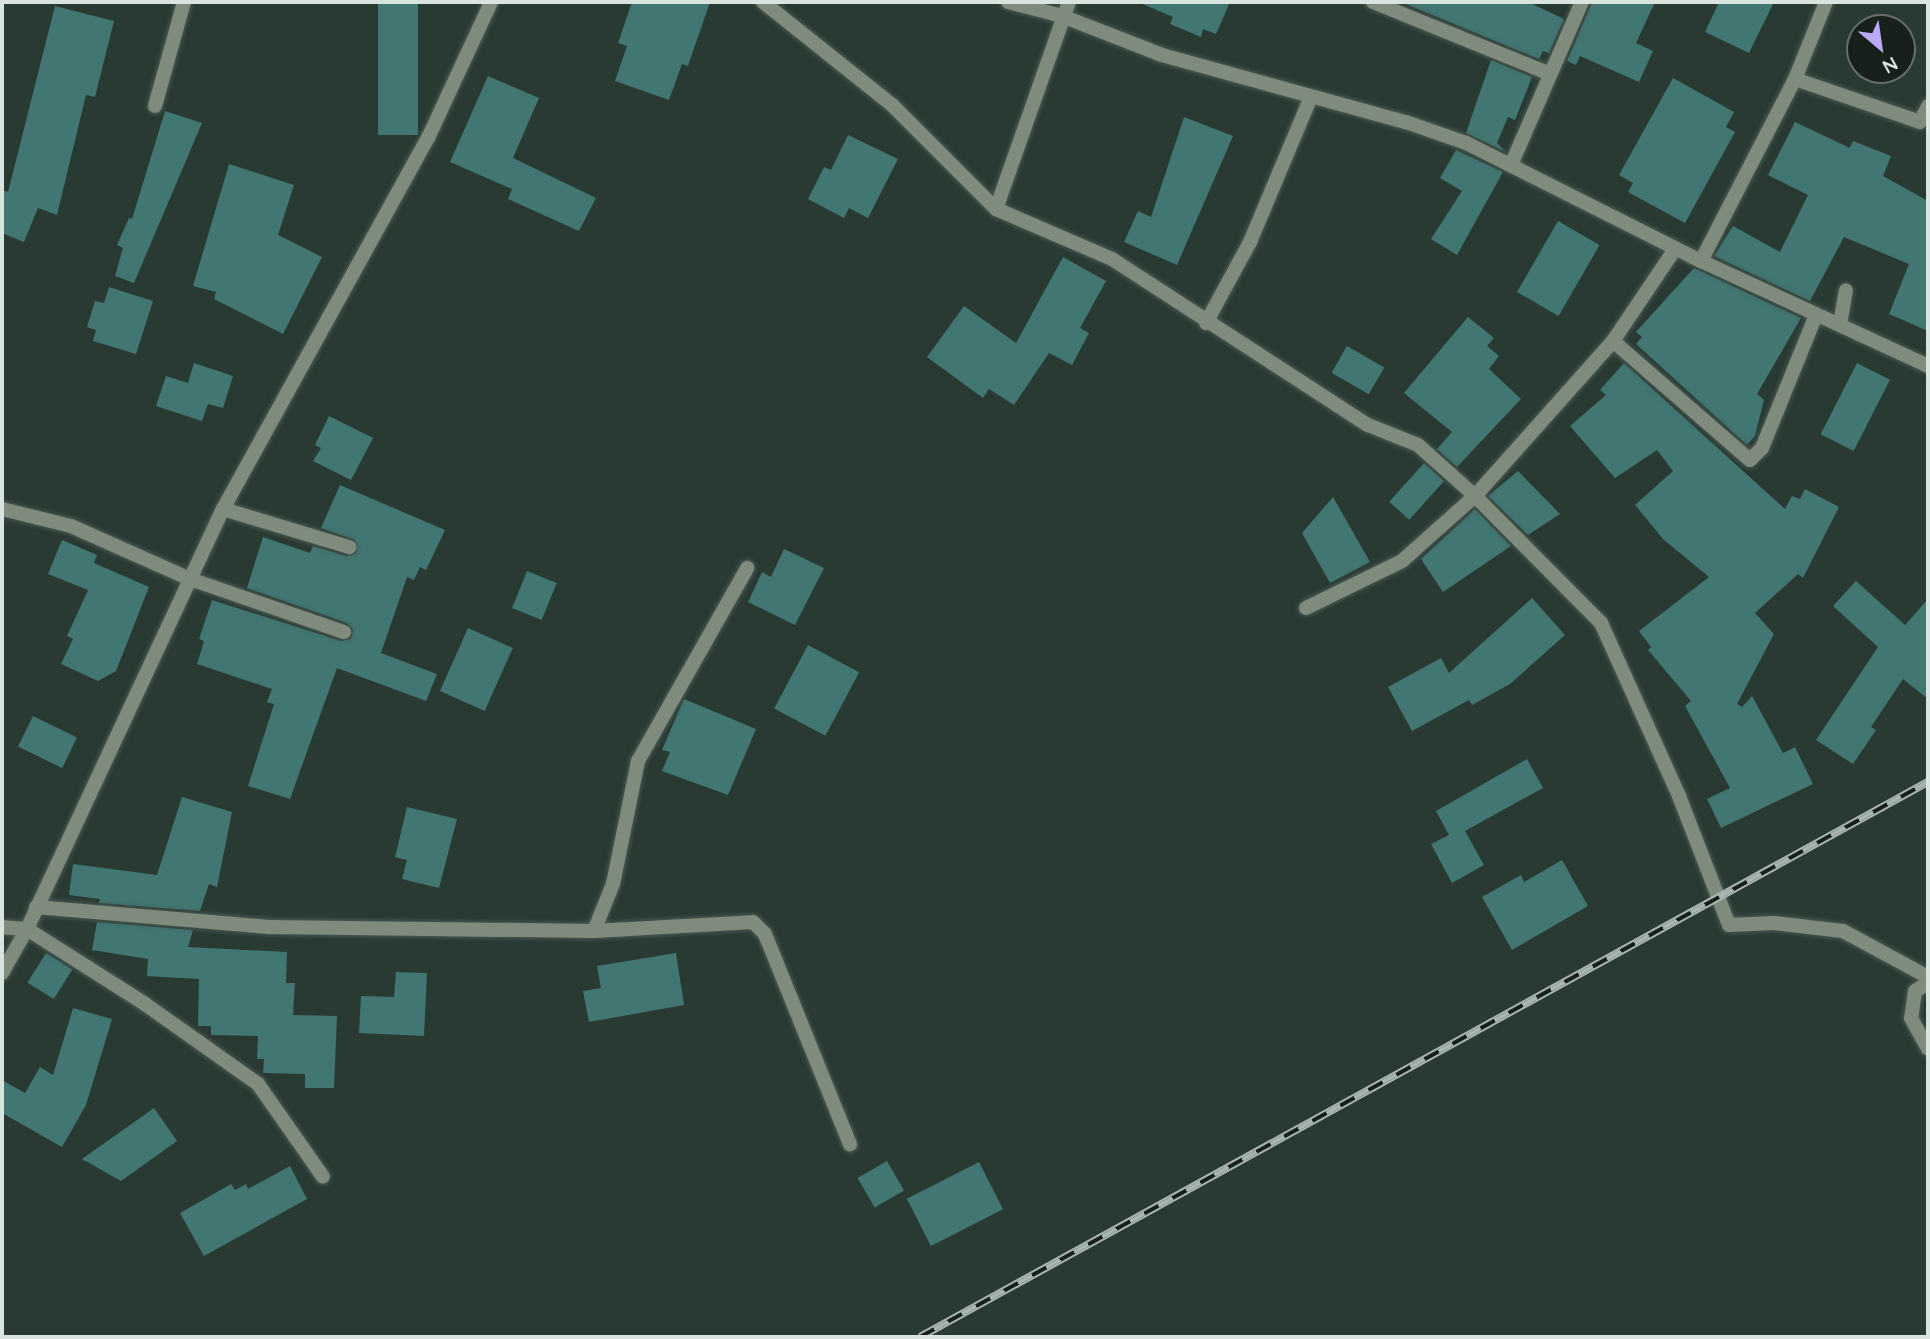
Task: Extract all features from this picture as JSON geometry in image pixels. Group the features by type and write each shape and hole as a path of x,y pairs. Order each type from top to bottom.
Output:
{"street":[{"path":"155,106 184,2"},
{"path":"2,973 27,929 223,509 428,138 491,2"},
{"path":"763,2 892,105 996,209 1112,259 1206,323 1368,425 1418,445 1475,496 1601,623 1679,796 1729,925 1786,923 1843,932 1928,976"},
{"path":"1008,2 1062,16 1162,55 1406,122 1511,164 1675,249 1816,316 1840,324 1900,356 1928,366"},
{"path":"996,209 1069,2"},
{"path":"1373,2 1550,74"},
{"path":"1511,164 1582,2"},
{"path":"1700,261 1795,79 1826,2"},
{"path":"1795,79 1920,122 1928,106"},
{"path":"1206,323 1250,242 1311,97"},
{"path":"1306,608 1402,561 1475,496 1614,341 1675,249"},
{"path":"1840,324 1846,291"},
{"path":"1614,341 1750,460 1762,448 1816,316"},
{"path":"2,509 71,526 190,579 344,632"},
{"path":"223,509 349,547"},
{"path":"594,931 613,884 638,761 747,568"},
{"path":"36,907 270,927 594,931 753,922 765,934 849,1144"},
{"path":"2,927 27,929 145,1004 258,1084 323,1177"},
{"path":"1928,983 1915,991 1911,1018 1928,1049"}],"building":[{"path":"378,2 418,2 418,135 378,135"},
{"path":"632,2 710,2 688,66 682,64 669,100 615,81 627,46 618,43"},
{"path":"1138,2 1230,2 1216,34 1203,29 1201,37 1170,24 1173,17"},
{"path":"1401,2 1528,2 1564,19 1549,53 1543,51 1539,59"},
{"path":"1592,2 1655,2 1636,43 1653,51 1639,82 1580,56 1576,65 1567,61"},
{"path":"1719,2 1774,2 1749,53 1705,32"},
{"path":"55,6 114,21 95,97 86,95 57,215 38,208 24,242 2,233 2,190 8,192"},
{"path":"1491,60 1532,77 1515,120 1508,117 1497,143 1506,152 1466,133"},
{"path":"488,76 539,98 513,158 596,198 579,231 508,199 512,189 450,162"},
{"path":"1673,78 1734,112 1726,127 1735,132 1685,223 1628,192 1633,183 1619,175"},
{"path":"165,111 202,123 134,283 115,276 123,248 117,245 129,218 132,219"},
{"path":"1184,117 1233,136 1177,265 1124,242 1138,211 1151,217"},
{"path":"1795,122 1850,148 1853,141 1891,156 1883,176 1928,201 1928,331 1889,314 1909,264 1844,237 1810,301 1714,256 1733,226 1780,252 1808,195 1768,175"},
{"path":"848,135 898,159 868,218 849,208 844,218 808,199 824,167 831,170"},
{"path":"1456,150 1503,172 1457,255 1431,239 1462,191 1440,178"},
{"path":"229,164 294,185 278,235 322,257 283,334 214,299 216,292 193,286"},
{"path":"1558,221 1600,245 1559,316 1517,292"},
{"path":"1063,257 1106,281 1080,328 1089,333 1072,365 1049,353 1014,405 989,389 983,398 927,357 964,306 1016,343"},
{"path":"1694,268 1801,318 1757,394 1764,400 1755,436 1747,445 1636,344 1642,337 1636,332"},
{"path":"109,287 153,301 136,354 93,341 96,330 87,327 95,301 104,303"},
{"path":"1468,317 1494,338 1487,346 1499,356 1489,369 1521,399 1457,467 1437,449 1452,432 1404,393"},
{"path":"1347,346 1384,368 1369,394 1332,373"},
{"path":"194,363 233,376 223,408 208,404 202,421 156,406 166,376 188,383"},
{"path":"1624,363 1785,509 1792,496 1800,499 1805,489 1839,507 1803,578 1798,574 1755,613 1774,634 1737,704 1742,707 1752,696 1783,753 1795,747 1813,784 1721,828 1707,799 1730,788 1685,706 1691,701 1648,650 1651,647 1639,631 1709,577 1663,539 1635,505 1673,471 1657,450 1615,478 1570,426 1606,395 1600,390"},
{"path":"1857,363 1890,380 1854,451 1821,434"},
{"path":"329,416 373,438 351,480 313,461 321,448 315,445"},
{"path":"1424,463 1444,481 1409,520 1389,502"},
{"path":"1518,471 1560,514 1528,535 1488,496"},
{"path":"340,485 445,530 426,570 420,567 414,580 407,577 381,653 437,674 426,701 337,668 290,799 248,786 274,704 267,702 272,689 197,664 204,641 199,639 212,600 341,641 351,639 353,630 347,623 247,588 263,537 310,553 313,546 346,556 356,553 355,540 321,528"},
{"path":"1333,497 1370,562 1330,583 1302,533"},
{"path":"1475,509 1511,546 1443,592 1421,559"},
{"path":"62,540 97,555 94,563 149,587 116,671 98,681 61,664 73,639 67,636 88,590 48,574"},
{"path":"784,549 824,568 795,625 748,602 762,572 771,577"},
{"path":"527,571 557,583 542,620 512,608"},
{"path":"1856,581 1905,625 1928,599 1928,699 1903,679 1871,727 1876,730 1853,764 1816,740 1878,647 1833,606"},
{"path":"1532,598 1565,635 1510,684 1472,705 1469,700 1412,731 1388,687 1441,658 1449,673"},
{"path":"468,628 513,648 485,711 440,691"},
{"path":"808,645 859,672 825,736 774,709"},
{"path":"684,699 756,729 728,795 662,771 670,752 662,750"},
{"path":"33,716 77,737 62,768 18,747"},
{"path":"1527,759 1543,788 1465,831 1484,865 1452,883 1431,844 1449,835 1436,811"},
{"path":"182,797 232,812 217,887 209,884 200,911 99,903 100,899 69,895 73,864 157,875"},
{"path":"407,807 457,819 439,888 402,879 407,860 395,857"},
{"path":"1562,860 1588,906 1512,950 1482,897 1521,875 1524,882"},
{"path":"97,922 193,930 188,947 287,952 286,983 295,983 293,1015 337,1016 334,1088 305,1088 305,1074 263,1073 264,1059 257,1059 258,1036 211,1035 211,1026 198,1026 199,979 147,976 148,959 92,950"},
{"path":"46,953 72,969 54,999 27,983"},
{"path":"676,953 684,1005 589,1022 583,991 601,988 597,966"},
{"path":"396,972 427,973 424,1036 359,1033 361,996 394,997"},
{"path":"73,1008 112,1019 86,1105 62,1147 2,1113 2,1080 25,1093 40,1067 53,1075"},
{"path":"154,1108 177,1141 121,1181 82,1159"},
{"path":"887,1161 904,1190 875,1207 858,1178"},
{"path":"979,1162 1003,1209 931,1246 907,1199"},
{"path":"290,1166 307,1199 204,1256 180,1213 231,1184 235,1190 246,1184 248,1189"}],"railway":[{"path":"920,1337 1928,782"}]}
